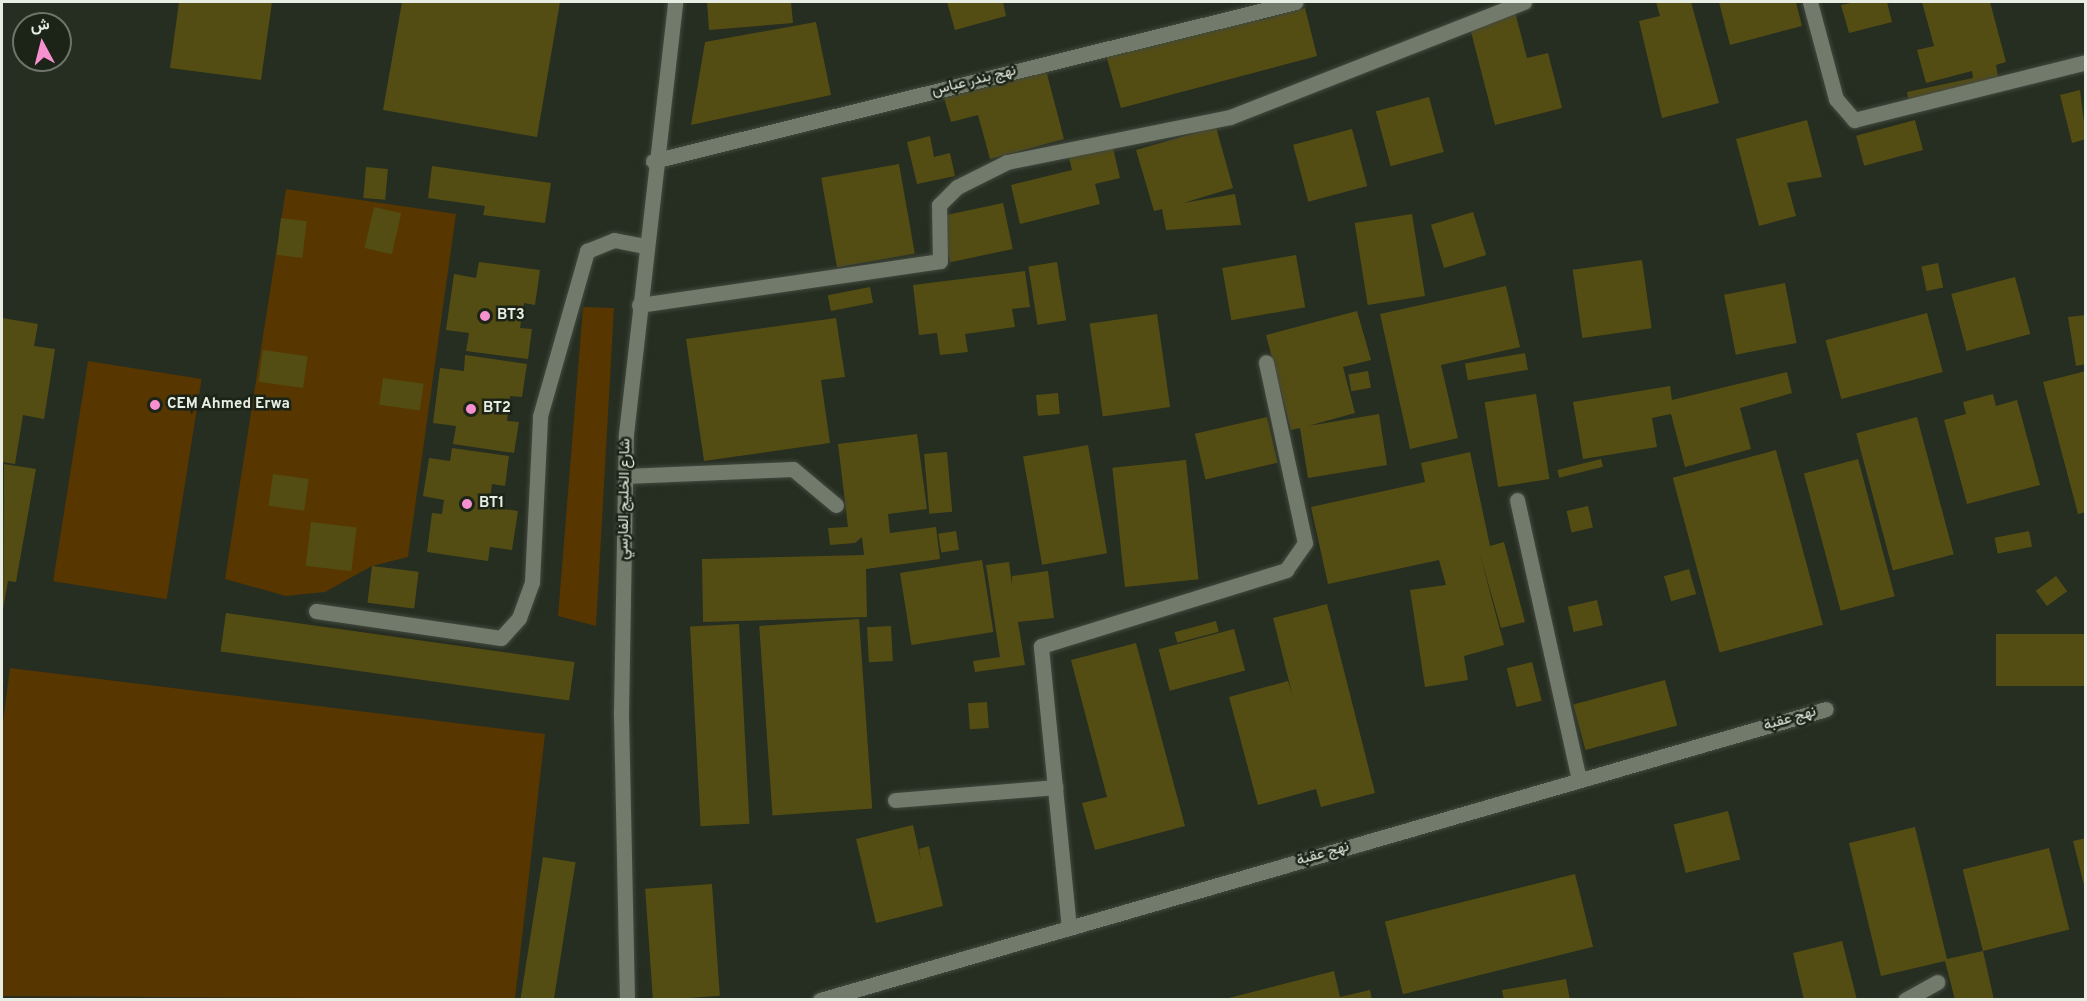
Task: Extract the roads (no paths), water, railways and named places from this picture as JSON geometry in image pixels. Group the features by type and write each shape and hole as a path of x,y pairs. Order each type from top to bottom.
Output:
{"street":[{"name":"شارع الخليج الفارسي","path":"627,999 621,713 625,476 653,161 675,2"},
{"name":"نهج بندر عباس","path":"653,161 1296,2"},
{"path":"639,305 940,261 939,205 957,187 1007,162 1230,117 1524,2"},
{"path":"1810,2 1836,99 1854,120 2085,62"},
{"path":"315,611 501,638 519,618 532,582 540,416 587,251 614,240 645,246"},
{"path":"1069,928 1041,646 1286,570 1305,543 1266,362"},
{"path":"625,476 793,469 836,505"},
{"path":"1517,500 1580,780"},
{"name":"نهج عقبة","path":"820,999 1826,709"},
{"path":"895,800 1055,787"},
{"path":"1905,999 1937,982"}],"place":[{"name":"BT3","path":"485,316"},
{"name":"CEM Ahmed Erwa","path":"155,405"},
{"name":"BT2","path":"471,409"},
{"name":"BT1","path":"467,504"}]}
